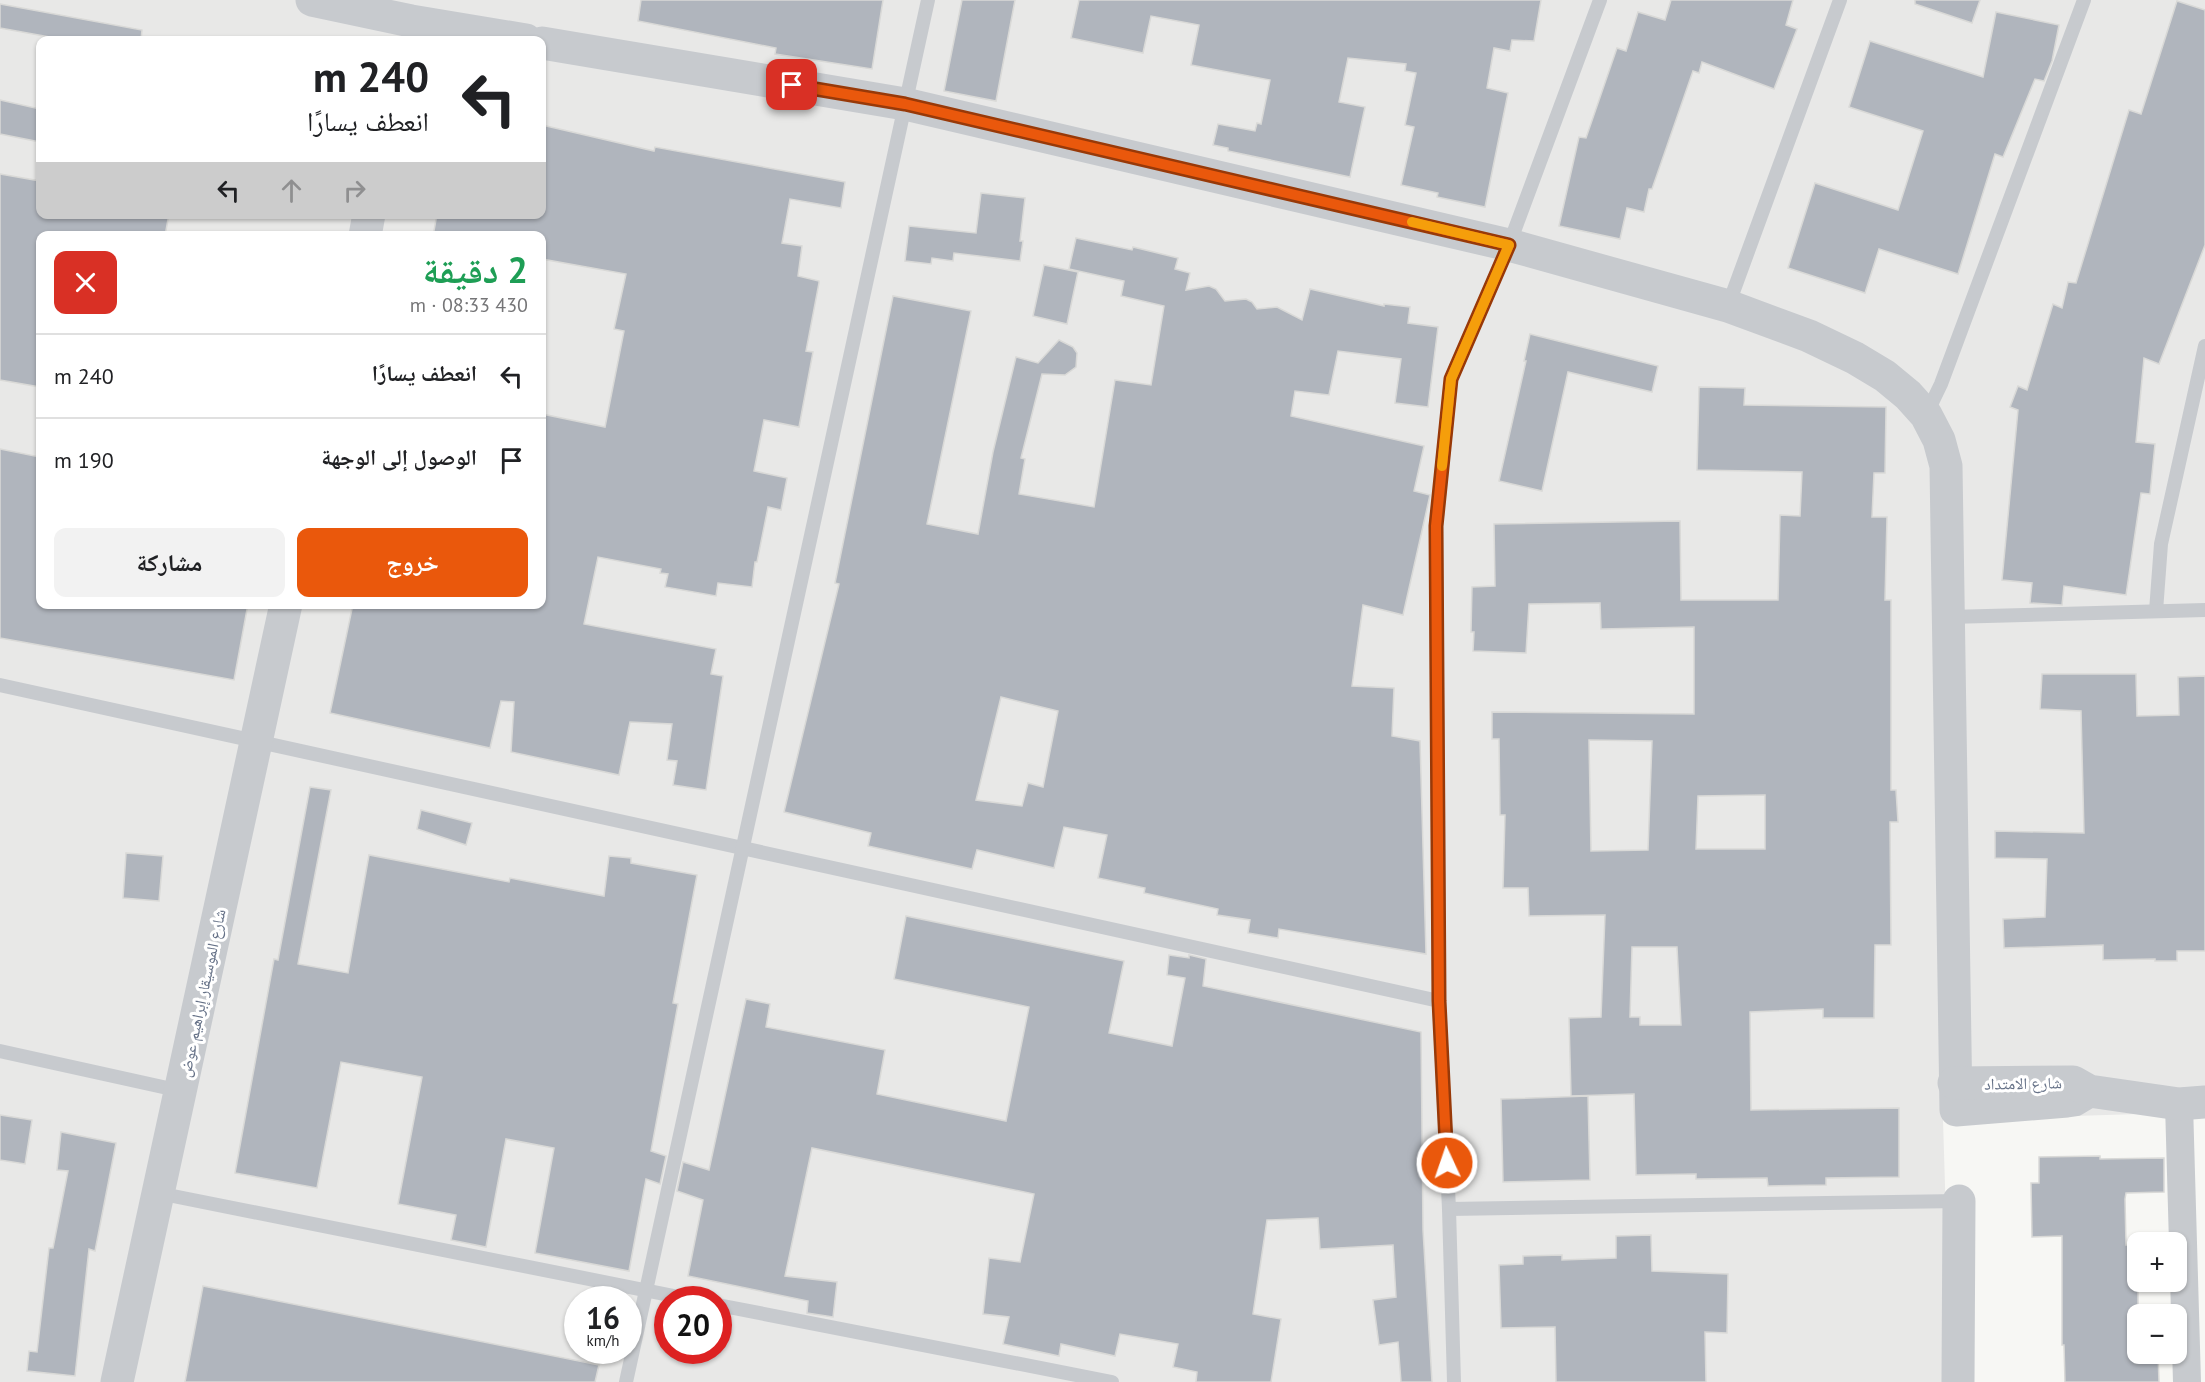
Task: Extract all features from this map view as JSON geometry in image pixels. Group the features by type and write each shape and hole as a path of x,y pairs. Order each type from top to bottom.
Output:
{"street":[{"path":"312,0 411,21 502,36"},
{"path":"546,44 905,104 1509,245 1728,306 1809,336 1855,358 1885,376 1908,395 1926,415 1939,440 1946,466 1949,617"},
{"name":"شارع الموسيقار إبراهيم عوض","path":"117,1382 285,609"},
{"name":"شارع الامتداد","path":"1949,617 1955,1097 2067,1101 2074,1100 2089,1091 2192,1103"},
{"path":"2187,1382 2192,1103"},
{"path":"1958,1382 1959,1201"}],"lane":[{"path":"626,1382 928,0"},
{"path":"1454,1382 1449,1209 1439,1001 1436,526 1451,379 1509,245 1600,0"},
{"path":"1728,306 1840,0"},
{"path":"1926,415 1941,384 2084,0"},
{"path":"2156,611 2161,544 2205,346"},
{"path":"1949,617 2205,610"},
{"path":"0,685 1439,1001"},
{"path":"0,1051 181,1091"},
{"path":"158,1193 654,1292"},
{"path":"1449,1209 1959,1201"},
{"path":"732,1308 1112,1382"}],"shaded area":[{"path":"0,0 2205,0 2205,1112 1943,1120 1951,1382 0,1382"}],"building":[{"path":"641,0 883,0 872,69 775,54 776,48 638,21"},
{"path":"962,0 1015,0 996,101 944,91"},
{"path":"1079,0 1541,0 1534,41 1512,40 1510,51 1494,48 1487,88 1508,93 1485,207 1437,197 1438,193 1401,185 1414,127 1405,125 1416,73 1405,71 1406,64 1348,58 1339,102 1365,107 1350,177 1228,151 1228,148 1213,145 1218,124 1255,131 1257,123 1261,124 1270,80 1191,65 1199,25 1151,16 1143,53 1071,38"},
{"path":"1671,0 1793,0 1786,25 1797,29 1774,89 1702,62 1699,73 1693,71 1652,189 1649,189 1644,212 1627,208 1620,239 1559,226 1579,137 1586,138 1617,48 1626,51 1638,12 1665,20"},
{"path":"1915,0 1980,0 1972,23 1915,4"},
{"path":"2177,1 2205,10 2205,245 2159,364 2144,358 2136,442 2155,444 2150,494 2141,493 2126,595 2064,586 2062,605 2030,603 2032,583 2002,580 2018,410 2010,407 2018,386 2027,390 2053,304 2062,308 2068,282 2076,283 2129,110 2141,114"},
{"path":"0,4 142,30 141,36 44,36 0,28"},
{"path":"1996,12 2059,25 2052,61 2044,81 2035,79 2003,157 1995,154 1958,274 1879,249 1865,293 1788,268 1815,183 1898,210 1923,131 1849,107 1870,41 1983,77"},
{"path":"0,100 36,108 36,141 0,134"},
{"path":"546,126 654,151 655,147 845,182 841,208 790,199 782,243 802,246 798,276 819,281 806,351 813,352 799,427 764,420 754,471 787,478 781,510 768,507 757,562 755,562 752,587 718,583 716,596 665,587 668,574 660,573 661,569 598,557 584,624 716,649 711,674 723,676 706,790 673,785 677,761 667,760 672,724 630,722 619,775 511,752 514,702 501,701 490,748 330,713 352,609 546,609 546,415 605,427 624,331 614,329 626,274 546,260 546,231 434,231 436,219 546,219"},
{"path":"0,174 36,180 36,219 168,219 166,231 36,231 36,386 0,380"},
{"path":"981,193 1025,198 1020,261 954,253 953,261 932,258 931,264 905,261 909,226 976,233"},
{"path":"1076,238 1132,250 1133,247 1178,258 1175,269 1190,273 1186,290 1209,286 1216,289 1225,301 1246,299 1252,302 1257,309 1277,307 1302,320 1310,289 1384,306 1384,304 1410,307 1408,323 1438,327 1428,407 1395,403 1401,359 1338,351 1329,395 1295,391 1291,416 1424,446 1414,491 1430,495 1403,615 1363,605 1352,686 1394,688 1392,736 1420,741 1426,954 1279,929 1278,938 1248,933 1250,920 1217,915 1218,909 1144,893 1145,888 1098,878 1107,835 1064,827 1054,868 977,850 972,869 868,846 871,833 784,812 839,584 835,583 893,296 971,311 927,524 978,534 993,452 1016,357 1038,363 1059,340 1073,347 1077,353 1076,367 1065,375 1042,374 1021,458 1025,459 1019,494 1094,507 1115,380 1151,385 1164,306 1121,296 1124,281 1069,269","holes":["1001,697 1058,711 1043,787 1028,783 1022,806 976,800"]},
{"path":"1044,265 1078,272 1067,324 1033,316"},
{"path":"1530,334 1658,366 1652,392 1568,372 1542,491 1499,481"},
{"path":"1699,387 1745,388 1744,405 1886,407 1885,473 1874,473 1872,517 1887,517 1885,600 1891,600 1891,790 1896,790 1898,822 1890,822 1891,945 1875,945 1874,1018 1823,1018 1823,1009 1750,1012 1751,1110 1899,1108 1899,1177 1826,1178 1826,1185 1768,1186 1767,1178 1696,1179 1696,1174 1636,1175 1634,1094 1571,1096 1569,1018 1601,1017 1605,915 1529,916 1528,888 1503,888 1505,815 1500,815 1499,739 1492,739 1492,712 1694,714 1694,627 1601,629 1600,603 1529,604 1526,653 1473,651 1472,587 1495,586 1494,524 1680,521 1681,600 1778,600 1780,515 1800,516 1802,472 1697,470","holes":["1589,740 1652,741 1648,850 1591,851","1765,795 1765,849 1696,849 1698,796","1632,947 1677,947 1681,1025 1640,1025 1640,1017 1630,1017"]},
{"path":"0,449 36,456 36,609 247,609 234,680 0,638"},
{"path":"2042,674 2136,674 2137,716 2179,715 2178,677 2205,676 2205,951 2177,951 2177,961 2155,961 2155,959 2103,960 2103,945 2004,948 2003,919 2045,917 2047,859 1995,858 1995,831 2084,833 2081,711 2040,709"},
{"path":"310,787 331,790 298,964 348,973 369,855 509,882 510,878 604,896 609,856 631,858 631,863 697,875 673,1003 678,1004 651,1151 666,1156 660,1184 646,1179 629,1271 535,1253 554,1148 506,1139 486,1247 451,1240 456,1215 398,1204 422,1077 341,1062 317,1188 235,1173 274,959 278,960"},
{"path":"421,810 472,823 466,845 417,829"},
{"path":"126,853 163,856 159,901 123,898"},
{"path":"906,916 1124,961 1109,1033 1172,1046 1185,978 1167,975 1169,955 1189,958 1189,955 1206,959 1203,986 1421,1032 1423,1230 1432,1382 1401,1382 1398,1342 1379,1345 1373,1300 1396,1297 1393,1245 1320,1249 1318,1218 1267,1220 1253,1314 1281,1319 1271,1382 1196,1382 1197,1372 1173,1367 1178,1344 1120,1334 1115,1356 1061,1344 1059,1356 1003,1344 1009,1317 983,1314 989,1258 1020,1262 1034,1194 812,1148 785,1276 837,1282 833,1317 807,1313 808,1301 688,1276 703,1200 677,1191 683,1162 709,1170 746,999 770,1004 766,1027 885,1050 877,1094 1006,1121 1029,1007 894,979"},
{"path":"1588,1096 1590,1180 1503,1182 1501,1099"},
{"path":"0,1115 32,1120 25,1164 0,1160"},
{"path":"61,1132 116,1143 95,1251 89,1249 75,1376 27,1371 29,1351 37,1352 49,1248 53,1248 68,1171 57,1170"},
{"path":"2039,1157 2164,1158 2164,1192 2126,1193 2125,1199 2127,1292 2138,1292 2138,1304 2127,1304 2127,1364 2158,1364 2159,1382 2065,1382 2064,1345 2062,1345 2062,1236 2032,1237 2031,1183 2039,1183"},
{"path":"1651,1235 1652,1271 1728,1274 1727,1333 1705,1332 1706,1382 1556,1382 1555,1327 1501,1328 1499,1265 1523,1264 1523,1256 1562,1255 1562,1260 1616,1258 1616,1236"},
{"path":"203,1286 564,1358 564,1364 599,1365 595,1382 185,1382"}],"slow traffic":[{"path":"1412,222 1509,245 1451,379 1442,466"}],"route":[{"path":"792,85 905,104 1509,245 1451,379 1436,526 1439,1001 1447,1163"}]}
